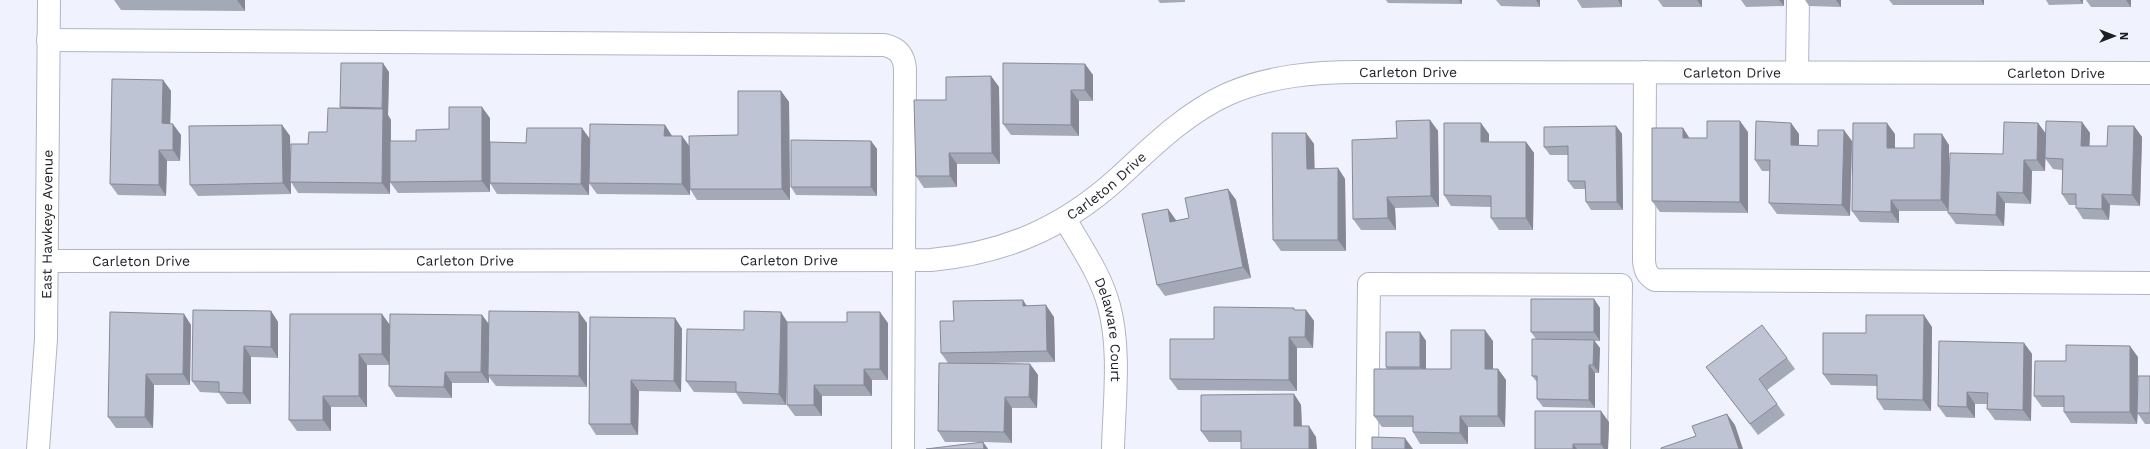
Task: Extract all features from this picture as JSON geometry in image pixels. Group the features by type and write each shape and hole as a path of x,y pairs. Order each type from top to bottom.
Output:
{"street":[{"name":"East Hawkeye Avenue","path":"38,449 46,339 49,0"},
{"path":"1797,72 1798,0"},
{"path":"48,40 884,45 894,47 900,52 904,64 903,449"},
{"name":"Carleton Drive","path":"47,261 904,261 948,258 978,253 1037,234 1065,220 1100,194 1178,124 1228,94 1266,82 1294,76 1328,72 2150,73"},
{"path":"1645,72 1644,261 1645,270 1649,276 1655,280 1663,282 2150,283"},
{"name":"Delaware Court","path":"1065,220 1094,268 1105,293 1112,319 1115,345 1113,449"},
{"path":"1368,449 1369,284 1621,285 1619,449"}],"building":[{"path":"341,63 383,63 382,108 340,107"},
{"path":"1003,63 1085,64 1085,90 1071,90 1071,125 1003,124"},
{"path":"991,76 992,153 949,153 950,176 916,176 914,100 946,100 946,77"},
{"path":"112,79 163,80 162,123 173,124 173,150 159,150 159,185 110,184"},
{"path":"738,91 781,91 782,189 690,189 689,136 738,135"},
{"path":"449,107 482,107 482,181 390,182 390,141 416,141 416,130 449,129"},
{"path":"328,108 383,109 382,183 290,182 291,144 308,144 309,132 327,132"},
{"path":"1430,120 1431,196 1387,197 1388,218 1353,219 1352,140 1397,138 1396,121"},
{"path":"1707,121 1740,121 1740,202 1652,201 1652,128 1683,128 1683,138 1707,138"},
{"path":"1756,121 1791,123 1791,145 1818,146 1818,130 1844,130 1842,205 1769,203 1770,160 1755,160"},
{"path":"2046,121 2082,122 2081,146 2107,146 2108,126 2134,126 2132,195 2102,194 2102,209 2076,208 2076,194 2062,194 2063,159 2045,158"},
{"path":"2004,122 2038,123 2037,160 2024,160 2023,193 1997,192 1996,215 1948,213 1950,153 2003,154"},
{"path":"1444,123 1481,123 1481,142 1526,142 1526,218 1491,218 1491,196 1444,195"},
{"path":"1853,123 1887,123 1887,148 1914,148 1914,134 1942,134 1941,200 1891,200 1891,212 1852,211"},
{"path":"590,124 665,125 664,136 682,136 682,184 589,183"},
{"path":"282,125 283,183 190,185 189,126"},
{"path":"1616,126 1617,202 1586,202 1585,181 1568,181 1568,146 1544,147 1544,127"},
{"path":"527,128 582,128 581,184 490,183 490,142 526,143"},
{"path":"1272,133 1306,133 1307,169 1338,168 1338,240 1273,240"},
{"path":"791,140 871,141 871,187 791,187"},
{"path":"1228,189 1243,267 1157,285 1142,214 1168,209 1170,222 1189,218 1185,198"},
{"path":"1531,299 1594,299 1594,332 1531,332"},
{"path":"1023,300 1023,306 1046,305 1047,351 941,353 940,321 954,321 953,301"},
{"path":"1214,307 1294,308 1294,310 1306,310 1305,337 1289,337 1289,380 1170,379 1170,339 1214,339"},
{"path":"193,310 271,311 271,347 244,346 243,393 219,392 219,382 192,381"},
{"path":"489,311 579,312 579,376 488,375"},
{"path":"744,311 781,312 779,394 736,392 736,382 686,381 687,329 744,330"},
{"path":"110,312 184,314 183,374 146,374 145,417 108,417"},
{"path":"847,312 880,312 880,369 864,369 864,385 814,385 814,405 787,405 787,322 847,322"},
{"path":"290,314 382,314 382,354 359,354 359,396 323,396 323,420 289,420"},
{"path":"390,314 482,315 481,372 445,372 444,387 389,386"},
{"path":"1866,315 1924,315 1923,400 1877,399 1877,375 1823,374 1823,333 1866,333"},
{"path":"590,317 675,318 674,381 631,380 631,424 589,424"},
{"path":"1762,325 1787,358 1759,379 1777,404 1750,424 1706,367"},
{"path":"1451,330 1485,330 1485,369 1498,369 1498,416 1460,416 1460,433 1413,432 1413,416 1374,416 1374,369 1451,369"},
{"path":"1386,332 1420,332 1420,367 1386,367"},
{"path":"1532,339 1594,340 1593,365 1589,365 1589,400 1537,399 1537,376 1532,376"},
{"path":"1939,341 2024,343 2023,410 1987,409 1988,393 1967,392 1967,407 1938,406"},
{"path":"2066,345 2130,346 2130,412 2064,412 2064,396 2034,396 2035,361 2066,361"},
{"path":"939,363 1030,364 1029,397 1005,397 1004,432 938,431"},
{"path":"2138,376 2150,376 2150,413 2137,413"},
{"path":"1294,394 1294,426 1309,426 1309,449 1241,449 1241,431 1201,431 1201,395"},
{"path":"1535,411 1601,411 1601,444 1573,444 1573,449 1535,449"},
{"path":"1727,414 1739,449 1661,449 1696,436 1692,426"},
{"path":"1372,437 1405,438 1405,449 1372,449"},
{"path":"983,442 984,449 926,449"}]}
